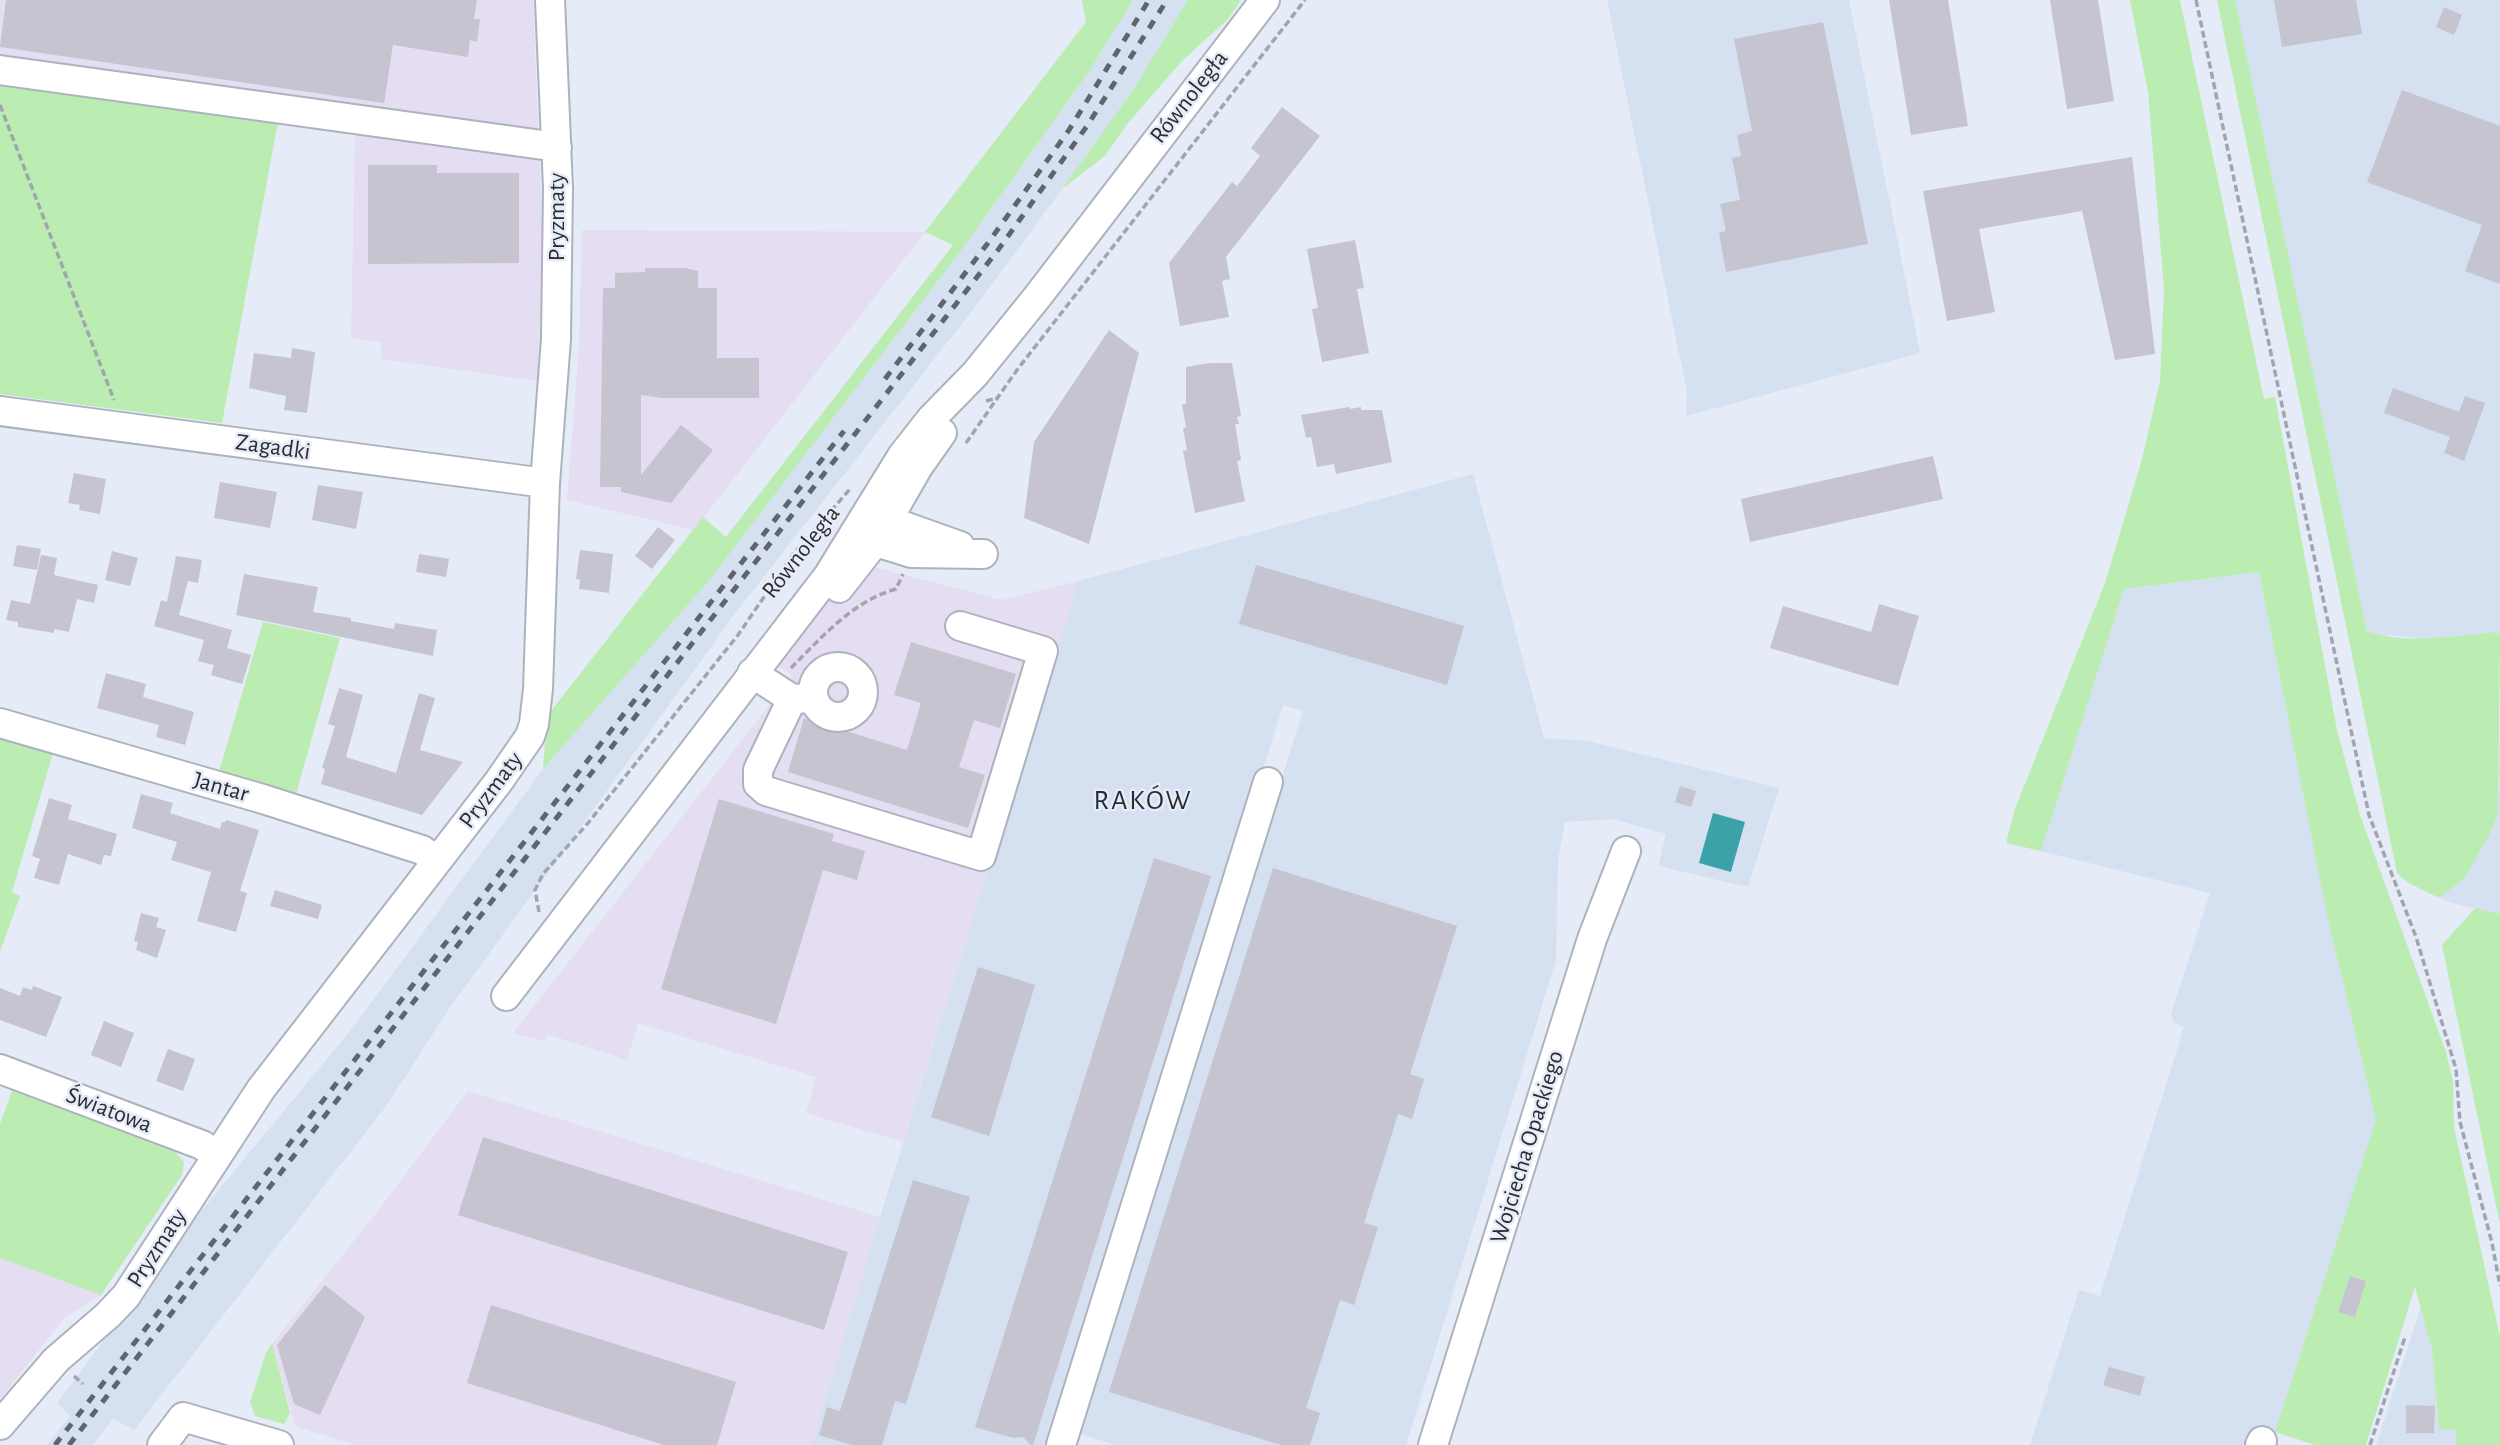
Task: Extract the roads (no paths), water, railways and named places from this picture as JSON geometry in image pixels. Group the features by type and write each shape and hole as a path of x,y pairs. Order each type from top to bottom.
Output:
{"street":[{"name":"Pryzmaty","path":"0,1425 65,1350 108,1315 126,1296 261,1089 525,745 534,724 540,663 545,483 556,339 557,147 550,0"},
{"name":"Równoległa","path":"506,996 752,673 828,576 871,527 901,456 931,419 975,374 1038,296 1265,0"},
{"path":"0,70 557,147"},
{"name":"Zagadki","path":"0,411 545,483"},
{"path":"871,527 915,542"},
{"path":"752,673 803,698 758,770 758,784 766,791 981,856 1043,651 960,626"},
{"name":"Jantar","path":"0,723 316,816 422,850 437,861"},
{"path":"1061,1445 1268,782"},
{"name":"Wojciecha Opackiego","path":"1433,1445 1592,939 1626,851"},
{"name":"Światowa","path":"0,1069 202,1145 217,1155"},
{"path":"162,1445 183,1417 279,1445"}],"water":[{"path":"1713,813 1745,822 1731,872 1699,863"}],"railway":[{"path":"885,379 1069,130 1149,0"},
{"path":"69,1445 998,250 1087,126 1167,0"},
{"path":"55,1445 844,431"}],"district":[{"name":"RAKÓW","path":"1143,801"}]}
